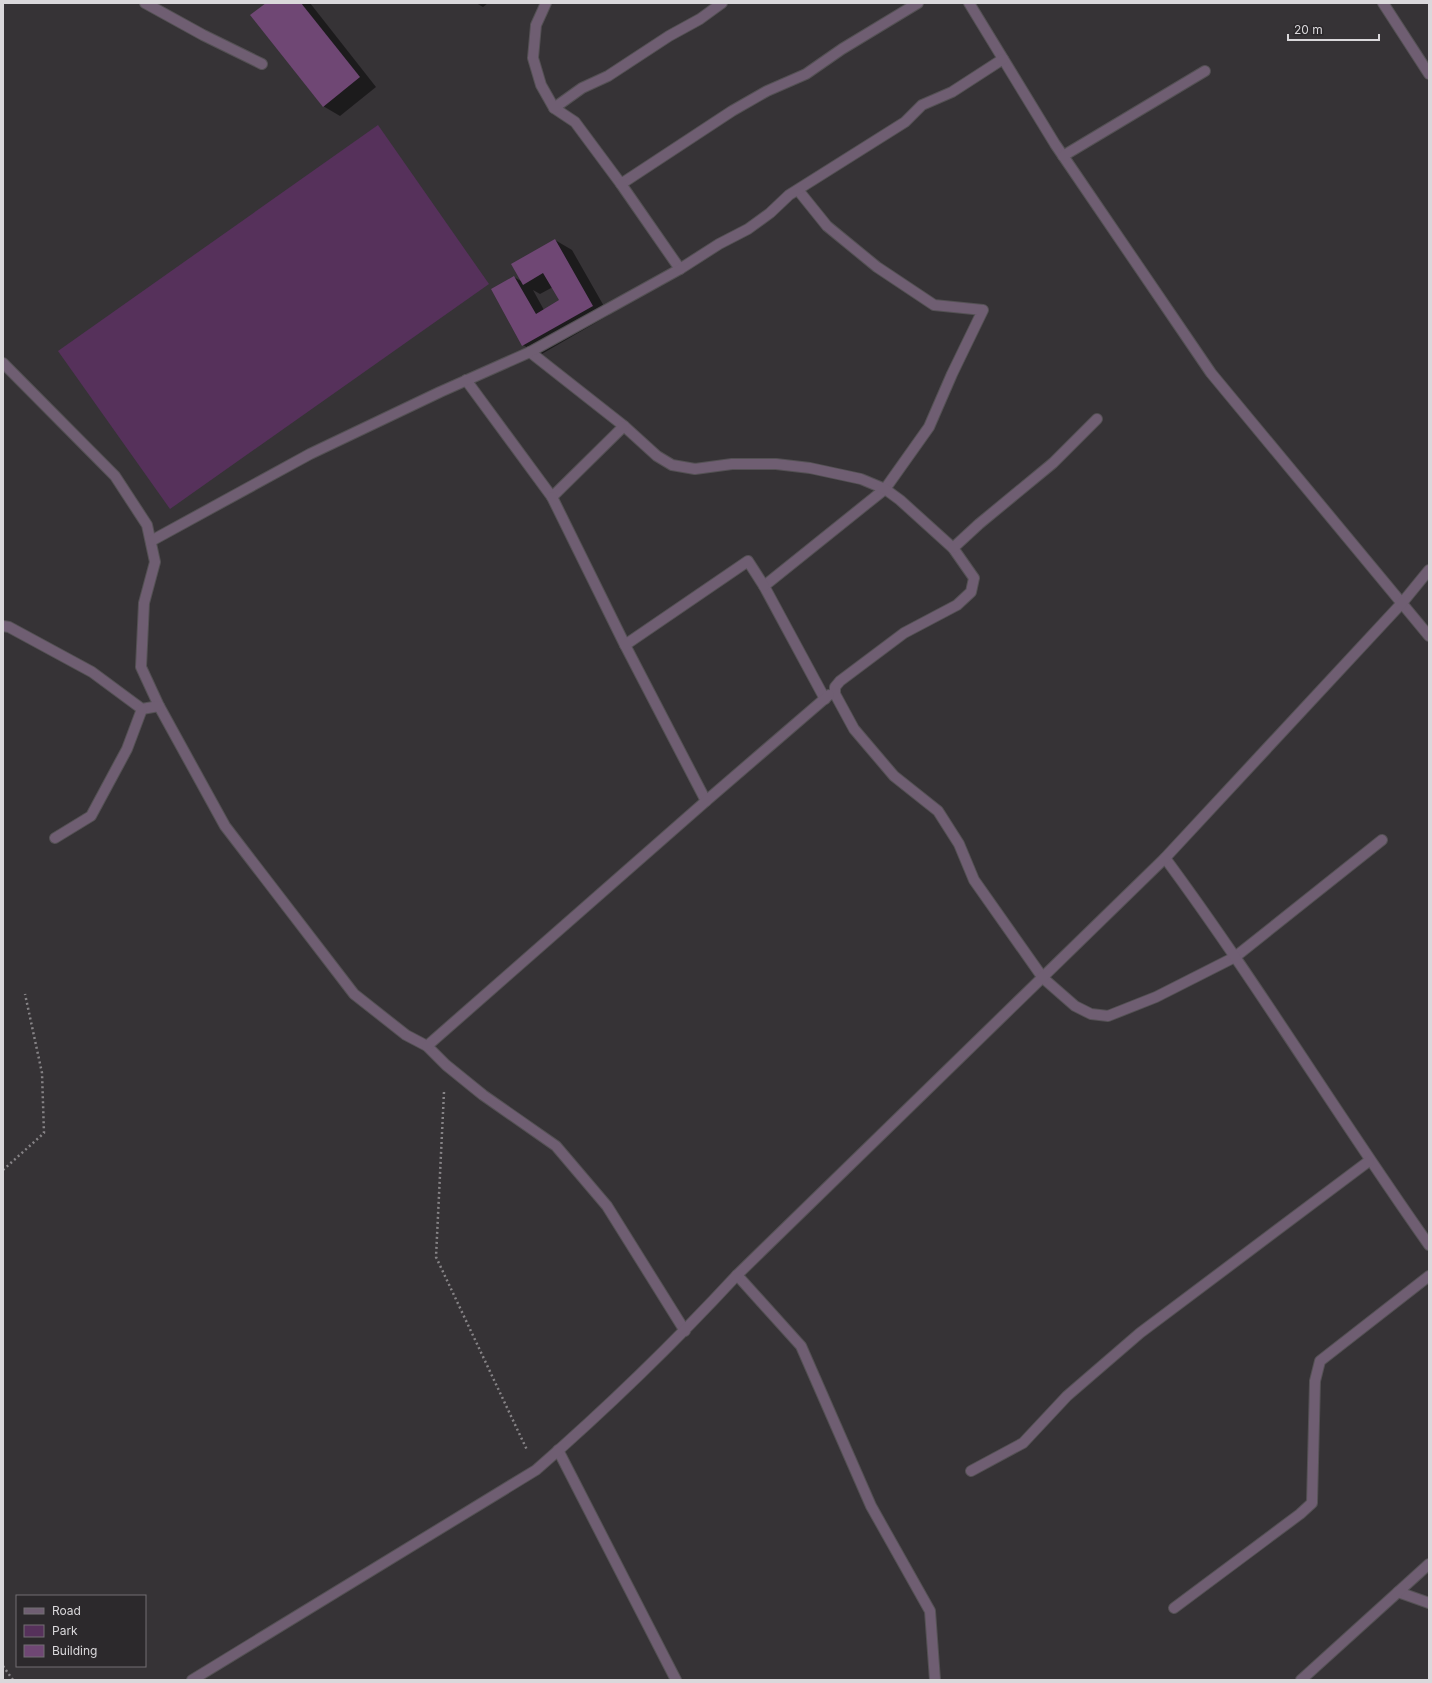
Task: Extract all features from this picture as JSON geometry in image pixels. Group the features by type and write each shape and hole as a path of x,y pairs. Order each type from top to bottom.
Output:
{"street":[{"path":"145,3 203,36 262,64"},
{"path":"546,3 536,25 533,58 541,85 554,108 575,122 621,184 680,269"},
{"path":"554,108 582,88 608,76 669,36 700,19 722,3"},
{"path":"621,184 732,111 767,91 806,74 842,49 918,3"},
{"path":"969,3 1063,156 1211,373 1429,636"},
{"path":"1383,3 1429,74"},
{"path":"151,540 310,454 466,380 530,352 680,269 719,244 748,229 798,190 857,154 905,122 922,105 952,92 1003,59"},
{"path":"1063,156 1205,71"},
{"path":"764,586 885,489 929,427 983,310 934,305 877,267 827,226 798,190"},
{"path":"426,1046 706,800 825,699 840,681 904,633 957,605 971,592 974,578 953,548 900,500 885,489 861,479 810,468 776,464 732,464 695,469 672,465 657,456 624,426 530,352"},
{"path":"3,363 115,476 147,525 155,562 144,602 141,666 159,706 225,826 354,994 406,1035 426,1046 446,1065 483,1095 556,1146 607,1206 685,1331"},
{"path":"466,380 552,497 625,645 706,800"},
{"path":"953,548 979,524 1053,463 1097,419"},
{"path":"552,497 624,426"},
{"path":"625,645 748,561 764,586 825,699"},
{"path":"192,1680 536,1470 685,1331 737,1275 1165,858 1402,603 1429,570"},
{"path":"3,626 9,627 92,672 142,709 159,706"},
{"path":"834,690 854,729 889,770 938,811 959,844 974,880 1043,978 1075,1006 1091,1014 1108,1016 1156,998 1235,956 1382,840"},
{"path":"55,838 91,816 127,749 142,709"},
{"path":"1165,858 1235,956 1370,1161 1429,1245"},
{"path":"971,1471 1023,1443 1067,1396 1140,1332 1370,1161"},
{"path":"737,1275 801,1346 871,1506 930,1611 935,1680"},
{"path":"1174,1608 1300,1514 1312,1503 1315,1380 1320,1361 1429,1276"},
{"path":"558,1450 676,1680"},
{"path":"1301,1680 1429,1564"},
{"path":"1398,1592 1429,1603"}],"path":[{"path":"3,1170 44,1132 42,1072 25,994"},
{"path":"446,1065 436,1257 536,1470"},
{"path":"3,1666 14,1680"}],"green space":[{"path":"378,125 489,284 170,509 58,351"}],"building":[{"path":"266,3 301,3 360,77 323,107 250,15"},
{"path":"555,239 593,306 522,346 491,289 514,276 536,314 559,300 543,273 523,285 511,264"}]}
